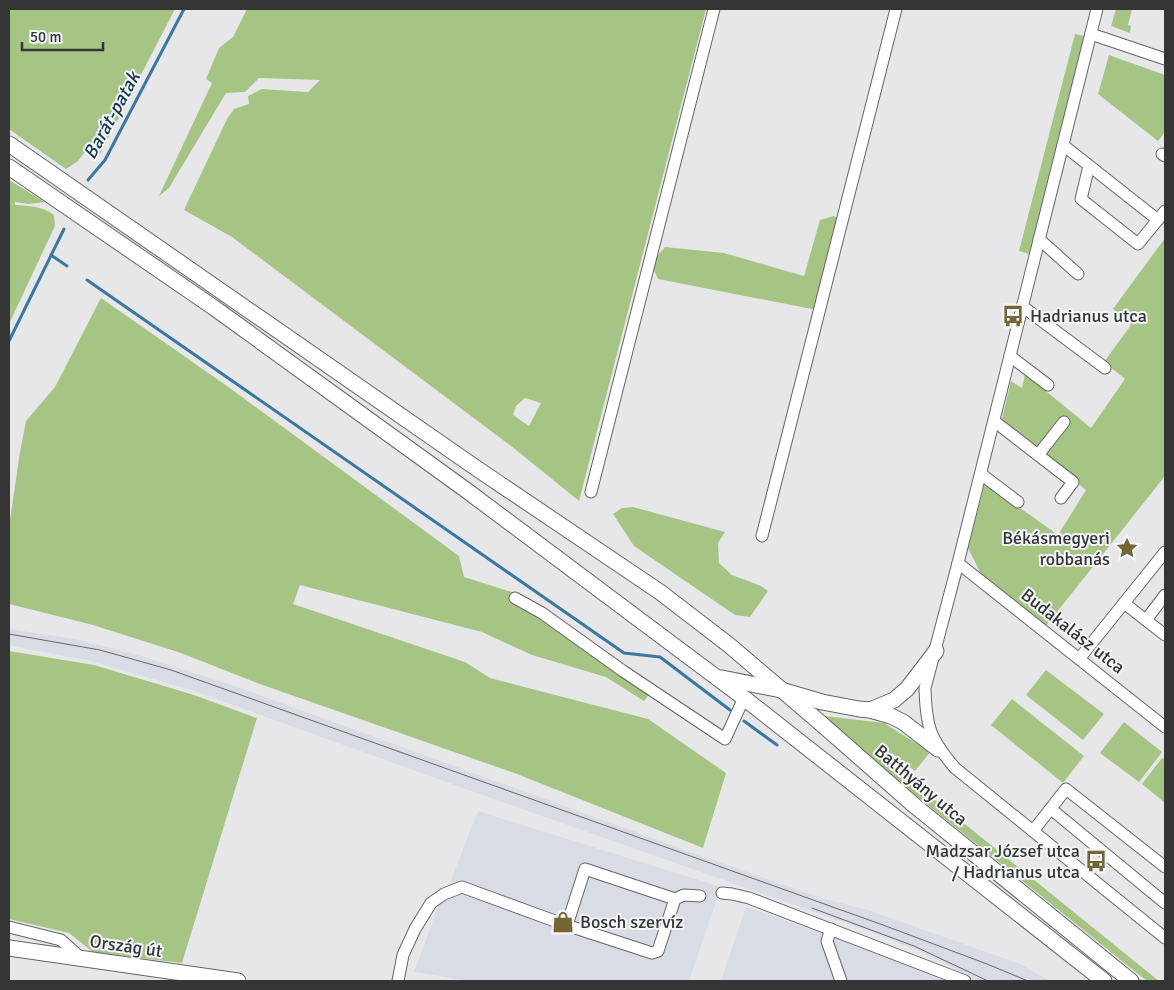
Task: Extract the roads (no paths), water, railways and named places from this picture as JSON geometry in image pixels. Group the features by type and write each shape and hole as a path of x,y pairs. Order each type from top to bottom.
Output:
{"main road":[{"name":"Batthyány utca","path":"9,144 479,470 660,592 729,646 915,806 1131,981"},
{"path":"9,167 221,313 466,490 800,740 1104,981"},
{"path":"870,710 894,700 907,689 936,651"},
{"path":"718,678 781,690 822,702 859,710 870,710 891,716 903,722 938,749"},
{"name":"Ország út","path":"9,948 238,981"}],"street":[{"path":"591,492 714,9"},
{"path":"762,536 896,9"},
{"path":"1097,9 936,651 925,688 926,708 928,722 938,749 956,768 1165,938"},
{"path":"1091,34 1165,59"},
{"path":"1063,145 1158,220"},
{"path":"1089,166 1081,199 1138,244 1165,211"},
{"path":"1039,240 1078,274"},
{"path":"1022,306 1105,368"},
{"path":"1010,356 1048,385"},
{"path":"994,421 1073,482 1061,498"},
{"path":"1038,455 1064,422"},
{"path":"980,474 1018,502"},
{"path":"1079,659 1165,552"},
{"name":"Budakalász utca","path":"958,563 1165,727"},
{"path":"1146,620 1165,595"},
{"path":"514,598 542,613 623,672 725,739 744,698"},
{"path":"1124,603 1165,635"},
{"path":"1032,831 1066,788 1165,867"},
{"path":"1051,809 1165,903"},
{"path":"566,925 585,869 675,899 684,895 700,896"},
{"path":"398,981 403,955 415,929 431,903 444,894 462,887 566,925 652,953 658,951 675,899"},
{"path":"722,893 749,898 965,981"},
{"path":"9,927 61,940 81,958"},
{"path":"831,929 827,941 841,981"}],"waterway":[{"name":"Barát-patak","path":"88,180 105,160 184,9"},
{"name":"Barát-patak","path":"9,341 64,229"},
{"path":"51,255 67,266"},
{"path":"87,280 624,653 660,657 730,710"},
{"path":"744,721 777,745"}],"tram line":[{"path":"9,634 100,650 171,670 883,925 1028,981"},
{"path":"812,908 914,946 988,981"}],"place":[{"name":"Hadrianus utca","path":"1013,316"},
{"name":"Békásmegyeri robbanás","path":"1127,548"},
{"name":"Madzsar József utca / Hadrianus utca","path":"1096,861"},
{"name":"Bosch szervíz","path":"563,922"}]}
